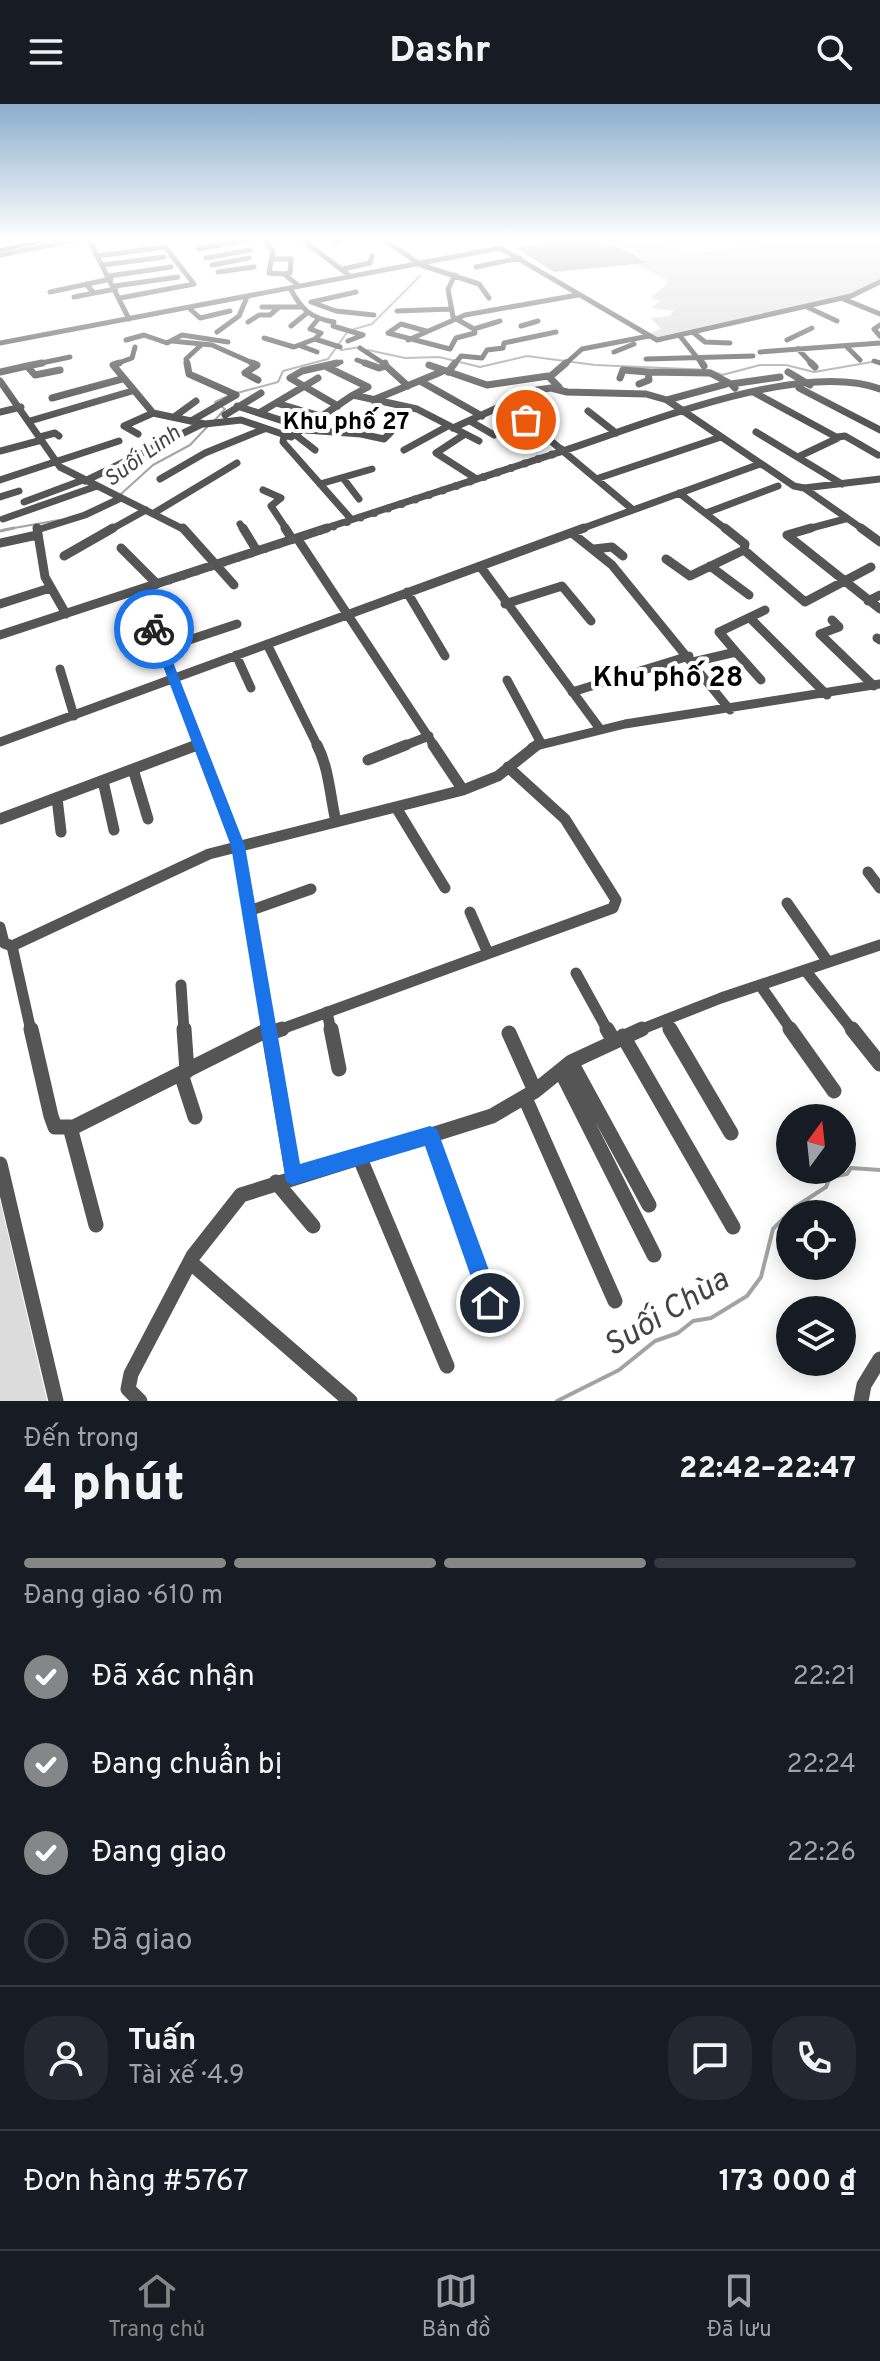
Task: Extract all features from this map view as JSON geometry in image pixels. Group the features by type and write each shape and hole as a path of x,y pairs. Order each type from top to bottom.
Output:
{"street":[{"path":"120,299 129,319"},
{"path":"0,343 239,299"},
{"path":"217,332 239,316 246,299"},
{"path":"295,299 299,306 318,319 354,323"},
{"path":"262,307 299,306 325,299"},
{"path":"449,299 450,309 456,320 474,329 500,321"},
{"path":"408,340 422,330 510,304 551,299"},
{"path":"584,299 652,338"},
{"path":"552,375 582,349 680,336 839,299"},
{"path":"842,299 880,314"},
{"path":"311,302 336,311 374,315"},
{"path":"807,307 837,321"},
{"path":"189,308 207,326"},
{"path":"248,322 259,315 270,315 278,308"},
{"path":"397,311 450,309"},
{"path":"200,318 230,311"},
{"path":"291,326 307,313"},
{"path":"301,346 321,333 310,329 318,319"},
{"path":"521,326 538,321"},
{"path":"334,322 333,326 366,333 348,341"},
{"path":"434,333 401,324 388,332 408,340 450,349"},
{"path":"880,325 874,329 880,336"},
{"path":"787,340 800,335 803,329 812,328"},
{"path":"446,357 456,338 475,333 474,329"},
{"path":"373,400 445,372 461,356 482,358 487,350 503,348 504,343 556,332"},
{"path":"694,333 705,342 730,343"},
{"path":"126,340 144,335 167,343 182,335 228,342"},
{"path":"680,336 704,366"},
{"path":"264,338 317,352"},
{"path":"614,352 652,338"},
{"path":"315,339 340,347"},
{"path":"172,341 212,345 257,365 245,373 258,380"},
{"path":"646,359 879,344"},
{"path":"191,421 232,393 189,374 186,359 200,346"},
{"path":"846,346 860,360"},
{"path":"135,347 132,358 113,365 153,413"},
{"path":"471,357 475,347"},
{"path":"360,348 384,361 408,386"},
{"path":"798,349 815,367"},
{"path":"785,351 796,361"},
{"path":"714,356 723,369"},
{"path":"0,372 70,357"},
{"path":"357,360 379,368 386,366"},
{"path":"338,406 291,377 341,362"},
{"path":"429,365 487,385 548,376 565,392 633,393 667,400 794,486 804,488 880,479"},
{"path":"27,366 34,375 60,370"},
{"path":"24,502 84,480 206,424 238,419 284,436 297,436 368,387 325,367"},
{"path":"620,378 622,371 710,373 742,395"},
{"path":"639,384 649,380 648,372"},
{"path":"788,372 810,385"},
{"path":"667,400 729,384 780,377"},
{"path":"259,413 318,378"},
{"path":"52,398 122,379"},
{"path":"0,381 21,407 57,464 184,529 234,585"},
{"path":"420,381 482,416"},
{"path":"0,635 684,411 742,395 810,385 835,383 879,387"},
{"path":"404,450 537,390 559,387"},
{"path":"797,387 879,428"},
{"path":"30,421 132,391"},
{"path":"225,415 261,393"},
{"path":"755,393 837,437"},
{"path":"353,395 417,409 479,441"},
{"path":"174,417 196,401"},
{"path":"276,403 324,417"},
{"path":"508,405 632,509"},
{"path":"237,406 307,430 384,439"},
{"path":"0,412 21,407"},
{"path":"588,411 616,433"},
{"path":"138,434 124,426 153,413 206,424"},
{"path":"361,434 371,417"},
{"path":"470,421 494,435"},
{"path":"160,479 217,448 264,429"},
{"path":"373,448 391,432"},
{"path":"756,432 842,484"},
{"path":"0,451 55,433 59,436"},
{"path":"465,434 436,453 475,478"},
{"path":"284,436 283,442 351,519"},
{"path":"297,436 315,450"},
{"path":"800,456 845,436 878,455"},
{"path":"596,479 721,437"},
{"path":"0,480 57,464 119,441"},
{"path":"217,448 226,454"},
{"path":"64,556 237,463"},
{"path":"0,742 760,464"},
{"path":"320,484 372,469"},
{"path":"343,478 359,499"},
{"path":"3,519 97,486"},
{"path":"706,513 778,486"},
{"path":"804,488 880,542"},
{"path":"263,490 281,498 271,506 348,614 463,790"},
{"path":"0,497 19,491"},
{"path":"679,493 745,544 744,550"},
{"path":"66,614 50,588 37,535 40,525 85,515 121,498"},
{"path":"845,519 787,535 843,583 880,609"},
{"path":"240,524 257,551"},
{"path":"572,533 594,549 691,659 730,710"},
{"path":"0,543 37,535"},
{"path":"594,549 612,547 623,556"},
{"path":"121,548 157,584"},
{"path":"666,559 687,576 744,550"},
{"path":"744,550 805,602 871,567"},
{"path":"480,566 600,729"},
{"path":"710,566 749,595"},
{"path":"505,604 562,586 591,621"},
{"path":"0,604 50,588"},
{"path":"140,590 238,846 293,1176"},
{"path":"407,592 445,656"},
{"path":"868,601 880,595"},
{"path":"761,680 719,632 765,610"},
{"path":"751,619 827,695"},
{"path":"832,620 839,627 820,634 877,685"},
{"path":"162,649 237,624"},
{"path":"267,644 326,763 326,781 336,822"},
{"path":"572,692 691,659 736,652"},
{"path":"236,655 251,688"},
{"path":"60,669 74,716"},
{"path":"507,680 541,743"},
{"path":"0,927 4,943 12,946 172,868 238,846 397,809 463,790 498,776 541,743 600,729 877,685"},
{"path":"368,760 429,736"},
{"path":"0,819 200,744"},
{"path":"12,946 51,1116 55,1127 70,1129 270,1030 327,1012 616,905 591,857 565,819 508,767"},
{"path":"133,769 148,819"},
{"path":"103,781 114,830"},
{"path":"57,798 61,832"},
{"path":"397,809 445,888"},
{"path":"868,872 880,888"},
{"path":"249,911 311,889"},
{"path":"787,903 828,962"},
{"path":"470,912 487,951"},
{"path":"140,1401 128,1389 128,1380 190,1262 225,1210 241,1195 293,1176 492,1116 530,1094 566,1066 619,1039 760,985 880,945"},
{"path":"805,970 880,1064"},
{"path":"576,973 733,1227"},
{"path":"181,985 184,1072 195,1117"},
{"path":"760,985 834,1091"},
{"path":"327,1012 339,1069"},
{"path":"665,1020 731,1133"},
{"path":"509,1033 530,1094 615,1301"},
{"path":"566,1066 649,1205"},
{"path":"566,1066 654,1255"},
{"path":"70,1129 96,1225"},
{"path":"430,1135 490,1303"},
{"path":"359,1156 447,1366"},
{"path":"0,1164 56,1401"},
{"path":"276,1182 313,1226"},
{"path":"190,1262 350,1401"},
{"path":"861,1401 864,1385 880,1359"}],"shaded area":[{"path":"653,299 834,299 657,339 648,334 661,329 651,318 669,316 674,311 651,308 660,301"},
{"path":"0,1200 47,1401 0,1401"}],"waterway":[{"path":"237,393 278,382 283,371 328,359 348,331 372,324 397,299"},
{"path":"341,350 361,347"},
{"path":"368,350 405,358 439,357 480,367 527,356 595,365 710,370 722,375 760,365 786,365 814,372 872,362"},
{"name":"Suối Linh","path":"214,421 225,409 215,402 230,395"},
{"name":"Suối Linh","path":"121,494 153,465 190,445 208,426"},
{"name":"Suối Linh","path":"13,528 59,520"},
{"name":"Suối Linh","path":"0,531 13,528"},
{"name":"Suối Linh","path":"3,530 13,528"},
{"name":"Suối Chùa","path":"557,1401 619,1370 655,1341 678,1333 693,1321 711,1318 747,1296 761,1277 773,1229 795,1207 826,1187 830,1177 847,1174 851,1168 880,1170"}],"way so far":[{"path":"154,629 140,590 563,451 526,420"}],"district":[{"name":"Khu phố 27","path":"346,423"},
{"name":"Khu phố 28","path":"668,679"}],"route":[{"path":"154,629 238,846 293,1176 430,1135 490,1303"}]}
